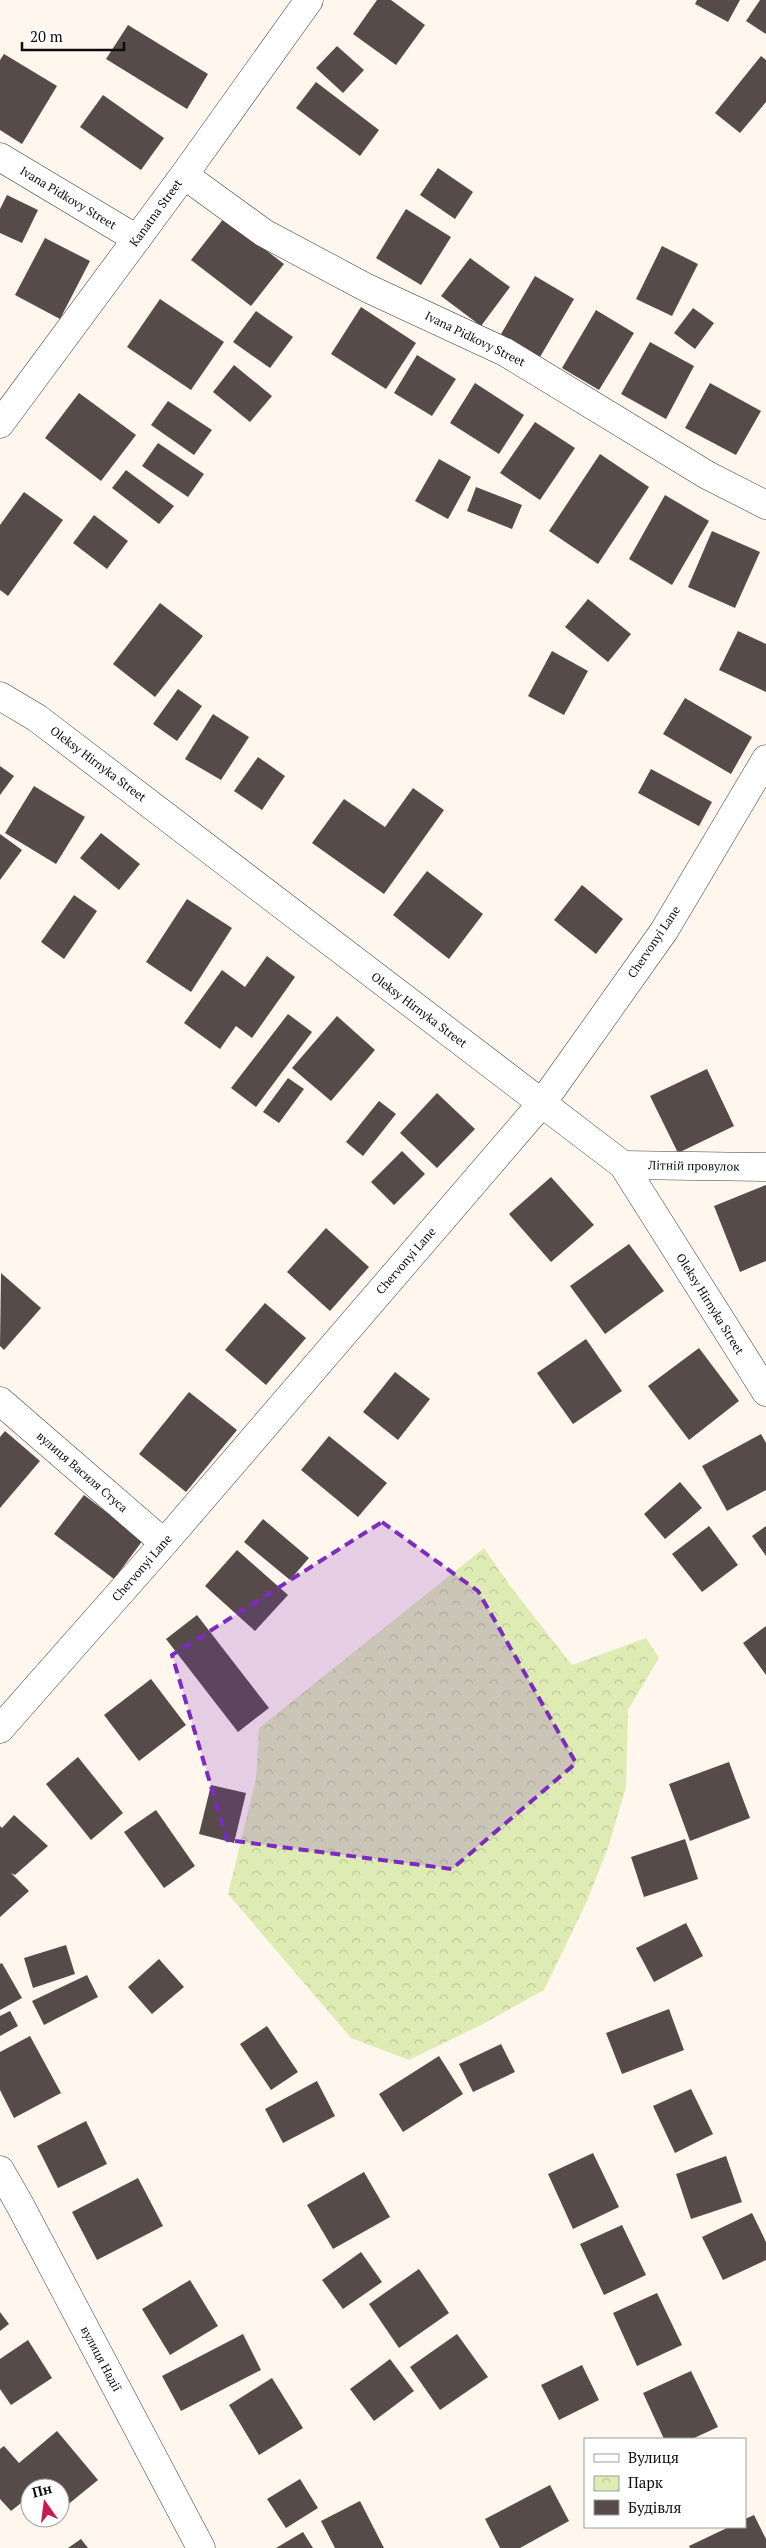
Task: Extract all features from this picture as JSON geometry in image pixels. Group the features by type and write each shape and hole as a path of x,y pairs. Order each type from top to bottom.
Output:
{"street":[{"name":"Kanatna Street","path":"0,424 137,239 309,0"},
{"name":"Ivana Pidkovy Street","path":"0,157 137,239"},
{"name":"Ivana Pidkovy Street","path":"184,174 264,233 367,288 505,352 707,475 766,505"},
{"name":"Oleksy Hirnyka Street","path":"0,696 37,718 622,1165 766,1392"},
{"name":"Chervonyi Lane","path":"0,1729 164,1543 542,1103 664,931 766,759"},
{"name":"Літній провулок","path":"622,1165 766,1167"},
{"name":"вулиця Василя Стуса","path":"0,1401 164,1543"},
{"name":"вулиця Надії","path":"0,2170 201,2548"}],"highlighted area":[{"path":"382,1522 478,1591 576,1763 452,1869 227,1840 172,1655"}],"green space":[{"path":"484,1548 511,1587 572,1665 646,1638 659,1658 628,1710 626,1787 609,1845 587,1901 544,1990 481,2025 409,2060 351,2038 228,1894 256,1779 259,1728"}],"building":[{"path":"377,0 391,0 425,25 396,65 353,34"},
{"path":"697,0 740,0 728,22 695,4"},
{"path":"760,0 766,0 766,34 746,21"},
{"path":"128,25 208,74 187,109 106,59"},
{"path":"337,46 364,70 343,93 316,68"},
{"path":"4,54 57,86 22,144 0,130 0,60"},
{"path":"761,56 766,60 766,102 740,133 715,113"},
{"path":"316,82 379,130 360,156 296,108"},
{"path":"103,95 164,138 141,170 80,127"},
{"path":"438,168 473,192 455,219 420,195"},
{"path":"7,195 38,210 22,243 0,233 0,209"},
{"path":"406,209 451,237 421,285 376,258"},
{"path":"224,218 284,264 251,306 191,260"},
{"path":"45,238 90,261 60,319 15,295"},
{"path":"662,246 698,264 672,316 636,299"},
{"path":"470,258 510,287 481,326 441,296"},
{"path":"535,276 574,299 540,357 501,334"},
{"path":"160,299 224,342 191,390 127,347"},
{"path":"361,307 416,343 386,389 331,354"},
{"path":"693,308 714,323 695,349 674,333"},
{"path":"596,310 634,333 599,390 562,368"},
{"path":"256,311 293,337 270,368 233,342"},
{"path":"650,342 694,366 666,419 621,394"},
{"path":"417,355 456,379 432,416 394,393"},
{"path":"234,365 272,396 250,422 213,392"},
{"path":"475,383 524,415 499,454 450,423"},
{"path":"710,383 761,411 736,455 685,428"},
{"path":"79,393 136,435 101,481 45,438"},
{"path":"168,401 212,430 194,455 151,425"},
{"path":"535,422 575,448 540,500 500,473"},
{"path":"158,443 204,474 188,497 142,466"},
{"path":"600,454 649,487 598,564 549,531"},
{"path":"439,459 471,477 448,519 415,501"},
{"path":"126,470 174,506 159,524 112,488"},
{"path":"476,487 522,505 512,529 467,511"},
{"path":"24,492 63,520 8,596 0,590 0,525"},
{"path":"665,495 709,521 672,585 629,559"},
{"path":"94,515 128,541 107,569 73,543"},
{"path":"712,531 760,552 735,608 688,587"},
{"path":"588,599 631,634 608,662 565,627"},
{"path":"160,603 203,636 155,697 113,664"},
{"path":"738,631 766,644 766,692 719,670"},
{"path":"552,651 588,671 564,715 528,696"},
{"path":"178,689 202,706 177,741 153,724"},
{"path":"685,698 752,737 731,774 663,734"},
{"path":"213,714 249,737 221,780 185,759"},
{"path":"258,757 285,776 262,810 234,791"},
{"path":"0,766 14,776 0,795"},
{"path":"651,769 712,802 699,826 638,793"},
{"path":"34,786 85,817 56,864 5,833"},
{"path":"413,788 444,810 384,894 312,843 344,799 385,827"},
{"path":"101,833 140,864 119,890 80,858"},
{"path":"0,834 22,850 0,880"},
{"path":"427,871 483,914 449,959 393,915"},
{"path":"582,885 623,919 596,954 554,920"},
{"path":"74,895 97,911 64,959 41,942"},
{"path":"187,899 232,928 191,992 146,962"},
{"path":"267,956 295,977 252,1038 236,1026 220,1049 184,1023 222,970 245,987"},
{"path":"288,1014 312,1032 256,1107 231,1088"},
{"path":"337,1016 375,1050 331,1101 292,1068"},
{"path":"707,1069 734,1126 678,1153 650,1096"},
{"path":"288,1078 304,1089 279,1123 263,1112"},
{"path":"437,1093 475,1129 437,1168 400,1133"},
{"path":"379,1101 396,1114 363,1156 346,1142"},
{"path":"402,1151 425,1174 394,1205 371,1182"},
{"path":"551,1177 594,1225 551,1262 509,1214"},
{"path":"766,1185 766,1261 740,1272 714,1206"},
{"path":"326,1228 369,1267 330,1311 287,1272"},
{"path":"629,1244 664,1291 605,1334 570,1286"},
{"path":"1,1273 41,1308 4,1350 0,1346"},
{"path":"265,1303 306,1338 266,1385 225,1350"},
{"path":"586,1339 622,1391 573,1424 537,1373"},
{"path":"699,1348 739,1401 689,1440 648,1386"},
{"path":"395,1372 430,1399 398,1440 363,1412"},
{"path":"189,1392 237,1430 186,1492 139,1454"},
{"path":"5,1431 40,1461 0,1508 0,1437"},
{"path":"761,1434 766,1443 766,1490 727,1511 702,1466"},
{"path":"329,1436 387,1483 358,1517 301,1470"},
{"path":"680,1482 702,1508 665,1539 644,1514"},
{"path":"84,1495 143,1540 114,1579 54,1534"},
{"path":"263,1519 309,1558 290,1580 244,1542"},
{"path":"709,1526 738,1565 702,1592 672,1554"},
{"path":"766,1526 766,1556 752,1536"},
{"path":"237,1550 288,1595 255,1631 205,1586"},
{"path":"197,1615 269,1708 238,1732 166,1639"},
{"path":"766,1626 766,1675 743,1643"},
{"path":"151,1679 186,1725 139,1761 104,1715"},
{"path":"78,1757 123,1813 91,1840 46,1784"},
{"path":"729,1762 750,1818 690,1841 669,1784"},
{"path":"211,1785 246,1793 234,1843 199,1834"},
{"path":"156,1810 195,1866 164,1888 124,1832"},
{"path":"14,1815 48,1846 15,1875 11,1873 29,1891 0,1917 0,1826 2,1828"},
{"path":"685,1839 698,1879 644,1897 631,1857"},
{"path":"686,1923 703,1956 654,1982 636,1948"},
{"path":"66,1945 75,1974 33,1988 24,1958"},
{"path":"159,1959 184,1987 152,2014 128,1987"},
{"path":"2,1963 22,1998 0,2010 0,1964"},
{"path":"87,1975 98,1997 44,2025 32,2001"},
{"path":"669,2009 684,2050 622,2074 606,2033"},
{"path":"10,2011 18,2026 0,2036 0,2016"},
{"path":"267,2026 298,2072 271,2090 240,2044"},
{"path":"30,2036 61,2093 14,2118 0,2090 0,2052"},
{"path":"501,2044 515,2072 473,2092 459,2064"},
{"path":"439,2056 463,2094 403,2132 379,2094"},
{"path":"317,2081 335,2116 283,2143 265,2109"},
{"path":"691,2089 713,2134 675,2153 653,2106"},
{"path":"86,2121 107,2164 58,2188 37,2146"},
{"path":"593,2153 619,2207 573,2229 548,2174"},
{"path":"726,2156 742,2202 691,2219 676,2174"},
{"path":"364,2172 390,2217 333,2249 307,2205"},
{"path":"138,2178 163,2226 97,2260 72,2212"},
{"path":"752,2213 766,2242 766,2260 723,2280 702,2237"},
{"path":"622,2225 646,2275 604,2295 580,2244"},
{"path":"361,2252 382,2282 343,2309 322,2280"},
{"path":"419,2269 449,2313 399,2348 369,2304"},
{"path":"190,2280 218,2326 170,2355 142,2309"},
{"path":"657,2293 682,2345 637,2366 613,2313"},
{"path":"0,2312 9,2324 0,2331"},
{"path":"243,2334 261,2370 181,2411 162,2376"},
{"path":"457,2334 488,2377 440,2410 410,2367"},
{"path":"28,2340 52,2378 11,2405 0,2389 0,2359"},
{"path":"390,2359 414,2391 374,2421 350,2389"},
{"path":"582,2365 599,2400 559,2420 541,2385"},
{"path":"691,2371 718,2427 694,2438 664,2438 643,2393"},
{"path":"272,2378 303,2428 259,2455 229,2405"},
{"path":"57,2431 98,2480 70,2503 70,2478 20,2478 20,2504 11,2511 0,2499 0,2449 4,2446 19,2463"},
{"path":"300,2479 318,2508 286,2528 267,2499"},
{"path":"550,2485 569,2521 520,2548 500,2548 485,2519"},
{"path":"360,2501 384,2548 335,2548 321,2521"},
{"path":"754,2515 766,2539 766,2548 690,2548 689,2546 727,2528 746,2528 746,2519"},
{"path":"303,2532 313,2548 276,2548"},
{"path":"81,2539 88,2548 68,2548"}]}
